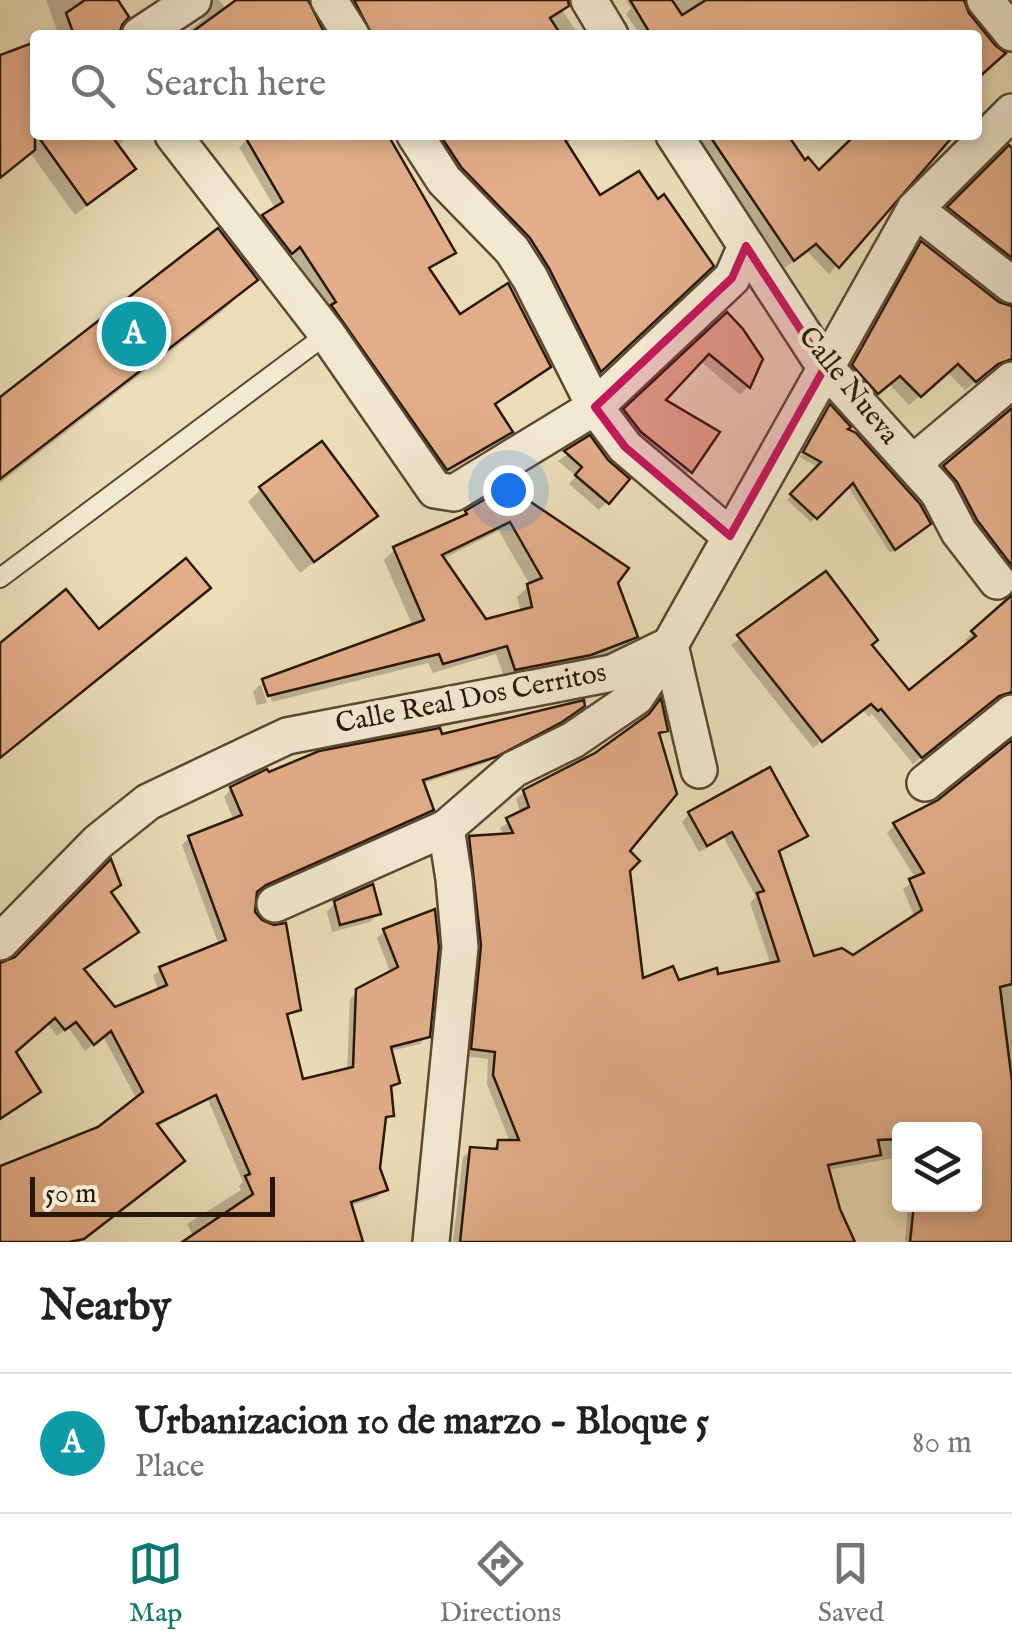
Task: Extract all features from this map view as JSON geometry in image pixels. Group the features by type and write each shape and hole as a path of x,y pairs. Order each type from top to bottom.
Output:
{"street":[{"path":"148,30 193,0"},
{"path":"329,0 348,30"},
{"path":"589,0 607,30"},
{"path":"985,0 1012,33"},
{"path":"275,904 446,828 514,769 573,740 636,697 670,645 915,209 1012,112"},
{"path":"177,140 327,334 435,490 454,494 595,407 732,278 746,246"},
{"path":"419,140 444,180 512,250 595,407 625,447 730,536"},
{"name":"Calle Nueva","path":"677,140 825,367 938,492 959,532 997,581"},
{"path":"915,209 1012,285"},
{"path":"912,464 1012,380"},
{"path":"670,645 699,770"},
{"name":"Calle Real Dos Cerritos","path":"0,942 98,842 148,802 287,736 612,673 670,645"},
{"path":"926,784 1012,712"},
{"path":"432,1242 460,947 446,828"}],"lane":[{"path":"0,578 327,334"}],"highlighted area":[{"path":"746,246 825,367 730,536 625,447 595,407 732,278"}],"building":[{"path":"85,0 118,0 129,17 120,30 72,30 66,13"},
{"path":"236,0 308,0 323,30 195,30"},
{"path":"354,0 568,0 569,6 550,18 558,30 369,30"},
{"path":"630,0 672,0 682,15 706,0 964,0 969,13 1006,53 982,75 982,30 648,30"},
{"path":"30,44 30,140 35,140 35,150 0,178 0,55"},
{"path":"41,140 115,140 136,169 87,205"},
{"path":"247,140 391,140 456,253 429,268 460,314 508,283 551,367 495,404 513,432 447,470 331,305 336,302 300,247 292,254 262,215 283,202"},
{"path":"443,140 565,140 600,195 639,171 658,199 664,194 714,266 601,372 530,238 461,167"},
{"path":"712,140 791,140 805,160 808,157 819,170 850,140 950,140 839,268 816,244 794,261"},
{"path":"1009,145 1012,148 1012,258 947,207"},
{"path":"218,228 258,280 0,479 0,397"},
{"path":"921,241 999,302 1012,306 1012,359 998,364 976,382 958,364 921,397 900,376 878,394 852,365"},
{"path":"727,312 763,359 750,388 709,354 666,400 720,432 692,473 641,432 623,409"},
{"path":"830,404 851,427 848,429 856,433 920,504 931,524 895,550 853,483 817,519 790,494 821,462 803,452"},
{"path":"1012,408 1012,566 943,466"},
{"path":"590,435 608,460 630,479 609,504 575,475 582,467 564,451"},
{"path":"322,441 378,516 314,562 259,487"},
{"path":"507,486 629,568 618,583 638,637 591,655 515,670 507,646 443,664 439,654 268,696 262,679 424,620 393,547 467,514 465,511","holes":["510,522 542,578 527,584 532,607 486,619 442,555"]},
{"path":"186,558 211,588 0,758 0,643 66,589 99,629"},
{"path":"826,571 878,640 872,645 909,690 976,636 971,631 1012,595 1012,692 999,696 922,758 881,709 878,711 871,704 822,742 737,635"},
{"path":"661,698 668,731 659,733 677,794 630,851 640,861 630,871 643,978 673,966 679,980 717,968 718,974 779,961 757,893 764,891 732,832 707,846 688,812 770,767 808,836 779,851 814,956 842,948 853,955 922,910 909,879 924,873 893,823 938,800 1012,740 1012,984 1000,987 1012,1081 1012,1242 910,1242 913,1212 982,1212 982,1122 892,1122 892,1139 878,1140 881,1155 828,1165 840,1209 855,1242 460,1242 470,1147 497,1149 498,1140 519,1140 493,1075 495,1052 471,1049 481,945 469,836 513,833 506,818 529,807 523,790 595,753 649,714"},
{"path":"584,700 585,706 562,722 496,757 423,780 434,810 257,892 255,912 262,920 274,925 286,923 301,1010 287,1014 303,1079 353,1067 356,989 398,967 383,929 435,909 439,947 430,1037 391,1047 400,1083 391,1086 394,1116 386,1117 380,1168 388,1190 351,1202 363,1242 182,1242 253,1194 245,1176 250,1174 216,1095 157,1124 185,1161 84,1239 0,1242 0,1166 98,1127 143,1092 111,1031 94,1045 76,1022 65,1030 55,1018 16,1052 41,1092 0,1119 0,963 15,957 111,859 121,885 111,892 139,932 84,969 115,1007 167,985 159,967 226,940 188,836 242,815 230,787 319,751 440,728 442,734"},
{"path":"373,884 381,914 340,925 334,901"}],"place":[{"name":"Urbanizacion 10 de marzo - Bloque 5","path":"134,334"}]}
